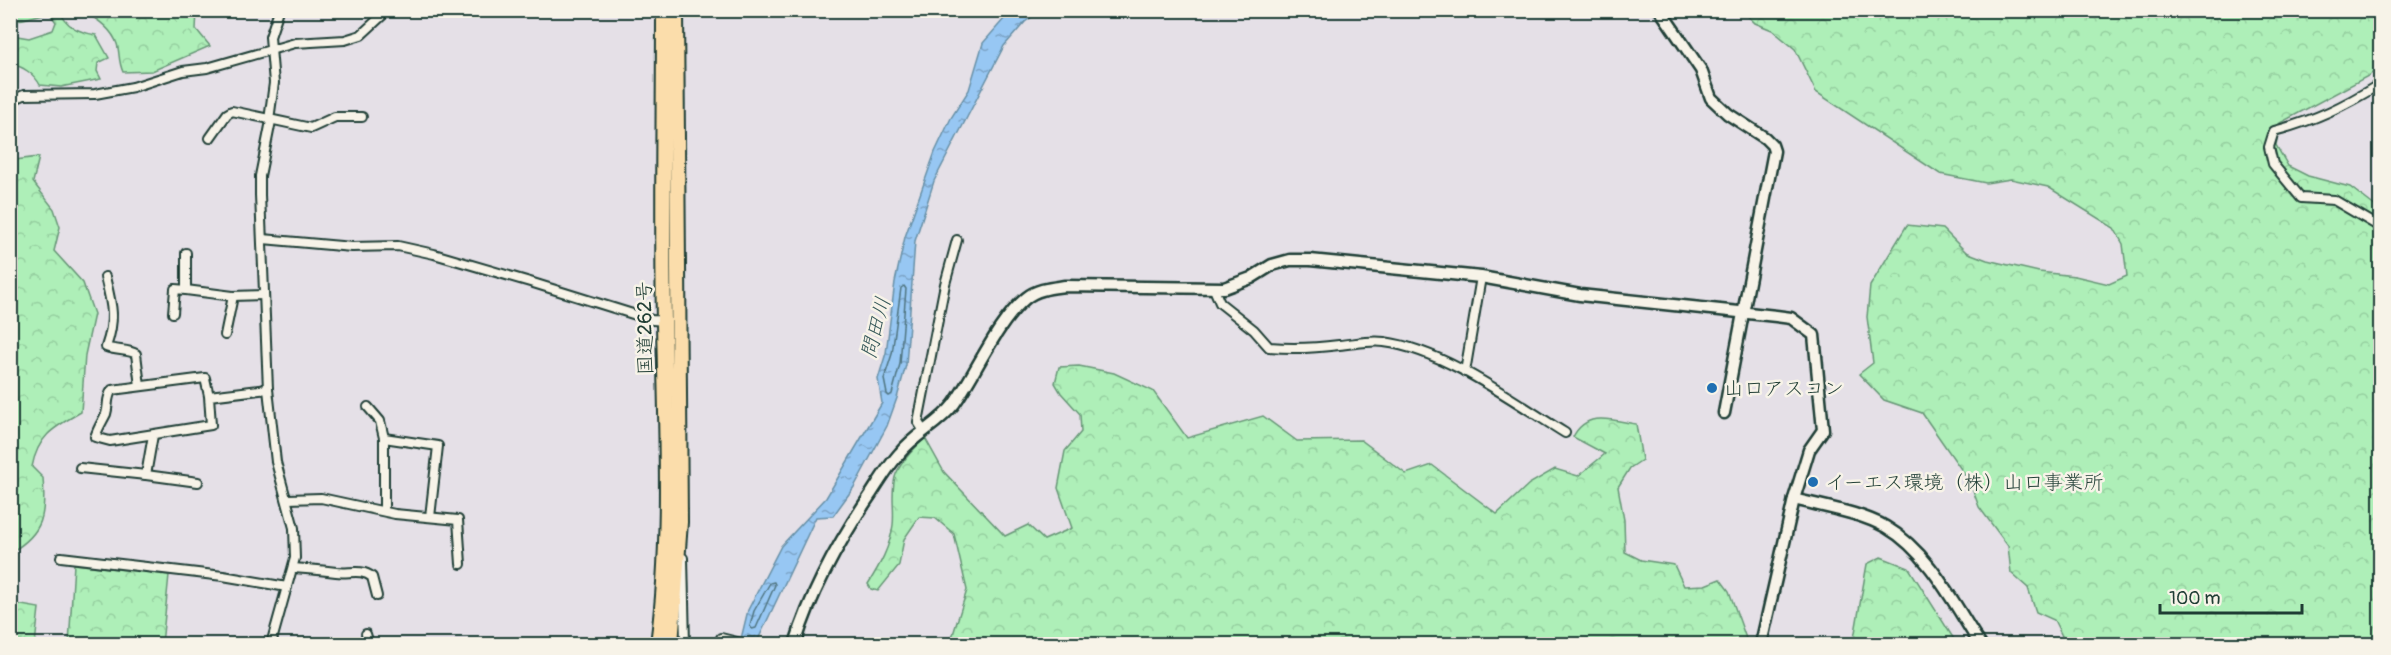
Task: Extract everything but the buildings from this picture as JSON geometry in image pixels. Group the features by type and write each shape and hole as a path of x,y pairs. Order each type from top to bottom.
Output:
{"highway":[{"name":"国道262号","path":"664,10 671,321 680,458 679,551 671,645"},
{"name":"国道262号","path":"658,645 666,565 668,507 676,10"}],"street":[{"path":"271,645 295,558 294,528 288,499 276,462 268,389 260,176 274,83 270,37 279,10"},
{"path":"10,101 24,95 95,94 133,87 183,71 207,68 295,44 345,40 360,35 388,10"},
{"path":"1660,10 1701,70 1711,98 1728,114 1765,138 1774,151 1724,414"},
{"path":"2380,84 2349,104 2310,122 2274,131 2269,147 2273,164 2301,198 2334,200 2380,227"},
{"path":"210,138 227,114 232,111 311,128 335,117 362,117"},
{"path":"263,239 351,247 398,246 488,269 652,320 671,321"},
{"path":"923,430 918,422 945,284 957,240"},
{"path":"186,253 186,290"},
{"path":"795,645 813,595 845,532 898,454 953,406 1014,311 1027,297 1039,291 1065,286 1214,289 1236,285 1272,265 1290,260 1480,277 1580,295 1791,318 1814,335 1823,430 1809,450 1794,499 1761,645"},
{"path":"105,277 114,314 112,330 106,347 136,354 140,386"},
{"path":"1466,372 1480,277"},
{"path":"1214,289 1220,303 1254,330 1269,347 1384,342 1410,348 1466,372 1565,433"},
{"path":"173,313 175,290 233,296 264,295"},
{"path":"225,335 233,296"},
{"path":"206,378 211,425 110,441 95,437 99,424 107,412 108,395 112,390 140,386 206,378"},
{"path":"209,396 268,389"},
{"path":"368,406 380,421 384,438 384,511"},
{"path":"146,475 153,435"},
{"path":"384,438 438,446 430,517"},
{"path":"680,458 685,645"},
{"path":"80,468 198,482"},
{"path":"288,499 321,498 384,511 458,520 461,564"},
{"path":"1794,499 1885,526 1911,544 1929,565 1980,645"},
{"path":"61,557 223,576 287,587"},
{"path":"293,568 366,572 372,577 377,596"},
{"path":"366,634 369,645"},
{"path":"723,639 745,645"}],"green space":[{"path":"10,11 60,11 74,28 96,35 109,58 98,63 97,71 101,79 61,87 40,85 28,71 11,65 11,35 29,38 53,30 56,22 50,14 21,19 11,18"},
{"path":"82,11 197,11 196,29 210,46 152,71 123,72 115,39 98,21"},
{"path":"1743,11 2380,11 2380,66 2370,75 2280,123 2276,145 2288,166 2308,176 2350,187 2380,210 2380,644 2057,644 2062,636 2054,620 2036,612 2028,588 2011,573 2008,546 1979,507 1970,482 1922,413 1884,400 1859,374 1873,363 1867,317 1870,286 1907,225 1943,229 1966,252 1987,260 2109,284 2127,276 2123,244 2114,228 2048,187 2011,179 1986,183 1940,174 1816,92 1795,49 1772,30 1755,23"},
{"path":"39,157 33,182 54,209 60,227 54,251 83,283 94,314 85,355 81,412 49,433 39,447 32,467 43,478 44,502 41,521 30,537 11,552 11,163 15,160"},
{"path":"1079,366 1114,373 1153,391 1187,438 1263,416 1297,441 1361,440 1406,474 1432,465 1497,514 1529,484 1555,469 1578,476 1605,454 1573,437 1585,423 1592,420 1609,419 1636,424 1642,460 1630,468 1618,487 1624,520 1625,552 1641,560 1674,565 1684,586 1705,585 1720,579 1729,591 1748,644 950,644 967,590 954,534 935,518 919,517 904,539 899,565 878,591 871,589 868,584 890,541 893,486 896,474 905,459 925,438 944,472 1005,536 1028,525 1044,540 1072,528 1058,488 1065,451 1081,432 1080,414 1055,383 1059,367"},
{"path":"1881,557 1909,568 1957,644 1853,644 1867,564"},
{"path":"74,564 169,575 162,644 69,644"},
{"path":"10,603 39,608 35,644 11,644"}],"water":[{"path":"1011,11 1040,11 1025,22 1004,46 934,181 915,241 906,365 887,426 854,487 833,516 816,517 756,644 737,644 741,639 748,610 781,546 826,498 882,403 878,379 886,353 895,282 905,237 935,152 951,118 969,90 983,43"}],"place":[{"name":"山口アスコン","path":"1712,388"},
{"name":"イーエス環境（株）山口事業所","path":"1813,482"}],"water label":[{"name":"問田川","path":"876,328"}]}
